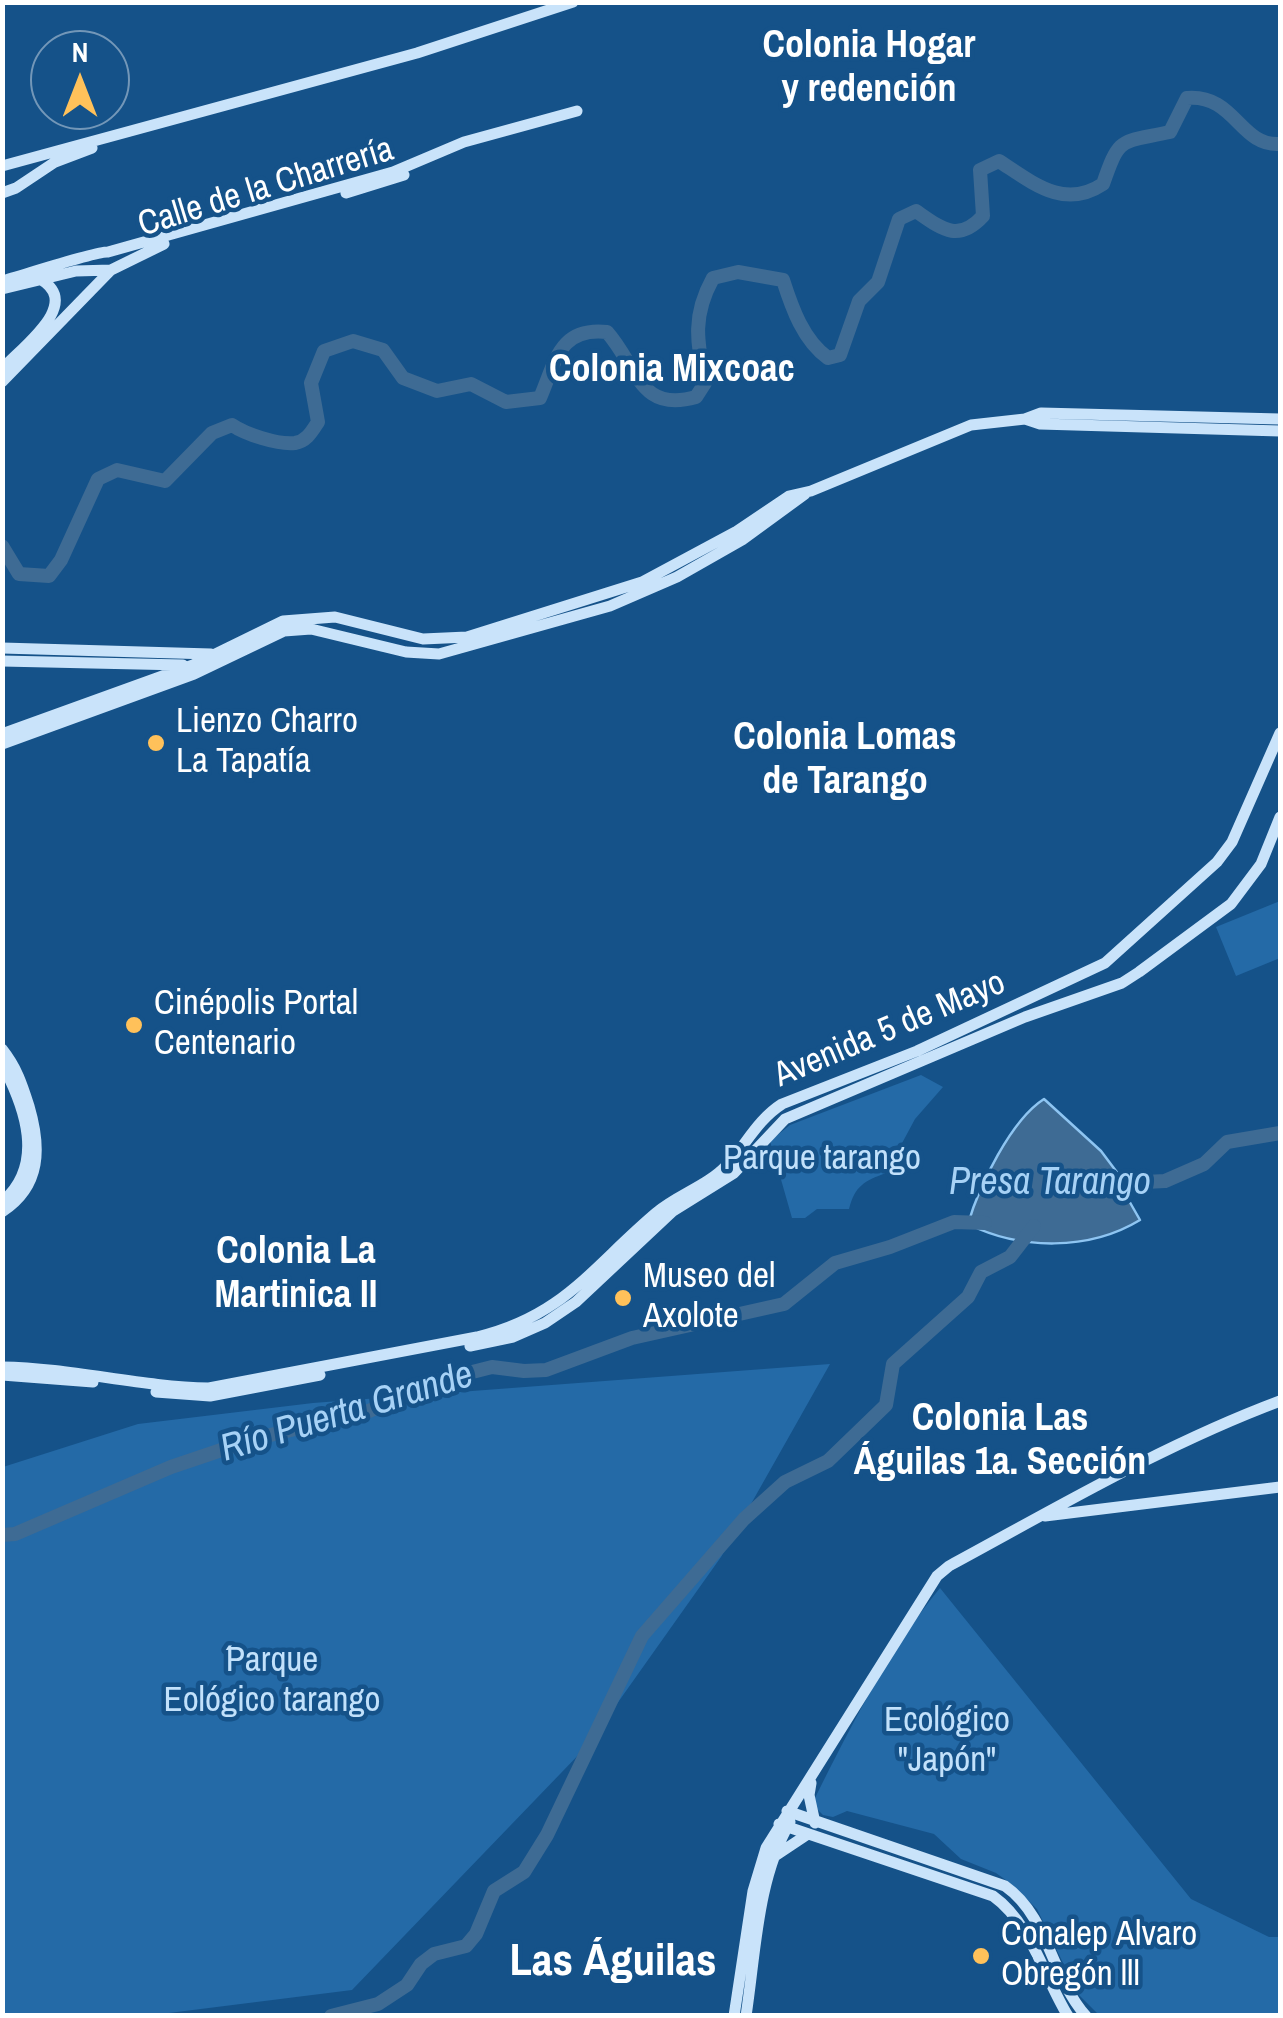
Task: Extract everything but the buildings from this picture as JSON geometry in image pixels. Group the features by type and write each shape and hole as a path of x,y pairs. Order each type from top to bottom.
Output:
{"main road":[{"path":"2,166 417,52 573,2"},
{"name":"Calle de la Charrería","path":"2,281 94,252 108,252 393,172 464,142 577,111"},
{"path":"2,193 55,162 100,146 108,138"},
{"name":"Calle de la Charrería","path":"2,289 78,271 111,270 154,246 392,181 483,138"},
{"path":"2,382 111,270 113,262 108,252"},
{"path":"2,368 56,311 53,288 40,279"},
{"path":"2,734 192,665 216,660 270,625 326,617 366,622 423,639 467,636 642,582 737,531 789,496 810,491 970,425 1025,419 1041,413 1280,418"},
{"path":"1025,419 1040,424 1280,431"},
{"path":"2,744 282,632 325,632 406,652 439,654 591,611 645,593 677,577 742,540 810,491"},
{"path":"325,632 326,617"},
{"path":"2,648 26,654 192,665"},
{"path":"2,661 26,654 216,660"},
{"name":"Avenida 5 de Mayo","path":"2,1367 66,1370 179,1388 209,1388 512,1337 546,1322 576,1302 612,1259 670,1207 726,1166 766,1114 782,1104 934,1044 1105,963 1217,862 1250,806 1280,733"},
{"name":"Avenida 5 de Mayo","path":"670,1207 734,1173 785,1119 1025,1018 1122,983 1140,972 1231,904 1261,864 1280,817"},
{"path":"2,1049 20,1075 36,1132 38,1156 22,1196 2,1212"},
{"path":"2,1064 18,1097 28,1148 22,1178 2,1202"},
{"name":"Avenida 5 de Mayo","path":"2,1375 66,1378 180,1396 210,1396 327,1369"},
{"path":"734,2016 762,1857 937,1576 949,1566 1194,1436 1280,1401"},
{"path":"1041,1516 1124,1509 1280,1487"},
{"path":"812,1774 809,1794 822,1830"},
{"path":"792,1810 822,1830 994,1896 1021,1926 1068,2016"},
{"path":"783,1825 808,1834"},
{"path":"746,2016 766,1880 783,1825"},
{"path":"772,1859 791,1842 822,1830 992,1880 1012,1892 1036,1920 1086,2016"}],"green space":[{"path":"1280,901 1280,958 1236,976 1216,927"},
{"name":"Parque tarango","path":"921,1075 943,1087 915,1119 886,1173 862,1185 849,1209 817,1209 805,1218 792,1218 770,1141 790,1125"},
{"name":"´Parque Eológico tarango","path":"830,1364 721,1557 587,1746 352,1990 153,2015 3,2015 3,1467 138,1424 313,1403"},
{"name":"Ecológico \"Japón\"","path":"940,1588 1191,1899 1269,1937 1280,1937 1280,2015 1099,2015 1078,1994 1037,1909 1010,1883 961,1859 934,1834 847,1811 833,1817 823,1815 816,1808 815,1798 872,1689"}],"water":[{"name":"Presa Tarango","path":"1044,1099 1101,1151 1125,1183 1124,1192 1140,1220 1099,1237 1054,1243 1010,1239 968,1224 980,1191 1008,1138"}],"waterway":[{"path":"2,546 19,574 49,576 61,560 98,479 117,470 165,481 212,433 232,425 271,441 303,440 318,422 311,383 324,351 353,341 383,350 403,378 437,391 471,384 506,402 540,398 569,341 591,332 607,332 651,393 662,399 696,397 705,383 698,341 699,317 713,278 738,272 783,280 805,333 828,358 840,355 859,301 878,282 899,219 916,211 942,228 966,229 983,216 980,170 999,161 1049,190 1062,194 1089,191 1103,184 1124,144 1170,132 1187,98 1216,104 1255,138 1280,144"},
{"path":"1112,1189 1125,1183 1165,1181 1204,1164 1227,1142 1280,1133"},
{"name":"Río Puerta Grande","path":"2,1535 15,1534 171,1467 254,1439 369,1411 433,1382 492,1367 546,1370 632,1338 784,1304 835,1263 954,1222 985,1223"},
{"path":"331,2016 378,2004 407,1985 421,1964 434,1954 466,1946 476,1934 494,1891 524,1872 547,1835 642,1636 744,1519 785,1482 828,1461 886,1405 893,1364 968,1297 981,1272 1010,1257 1034,1226"}],"place":[{"name":"Lienzo Charro La Tapatía","path":"156,743"},
{"name":"Cinépolis Portal Centenario","path":"134,1025"},
{"name":"Museo del Axolote","path":"623,1298"},
{"name":"Conalep Alvaro Obregón lll","path":"981,1956"}],"district":[{"name":"Colonia Hogar y redención","path":"869,68"},
{"name":"Colonia Mixcoac","path":"672,371"},
{"name":"Colonia Lomas de Tarango","path":"845,761"},
{"name":"Colonia La Martinica II","path":"296,1275"},
{"name":"Colonia Las Águilas 1a. Sección","path":"1000,1442"},
{"name":"Las Águilas","path":"613,1963"}]}
